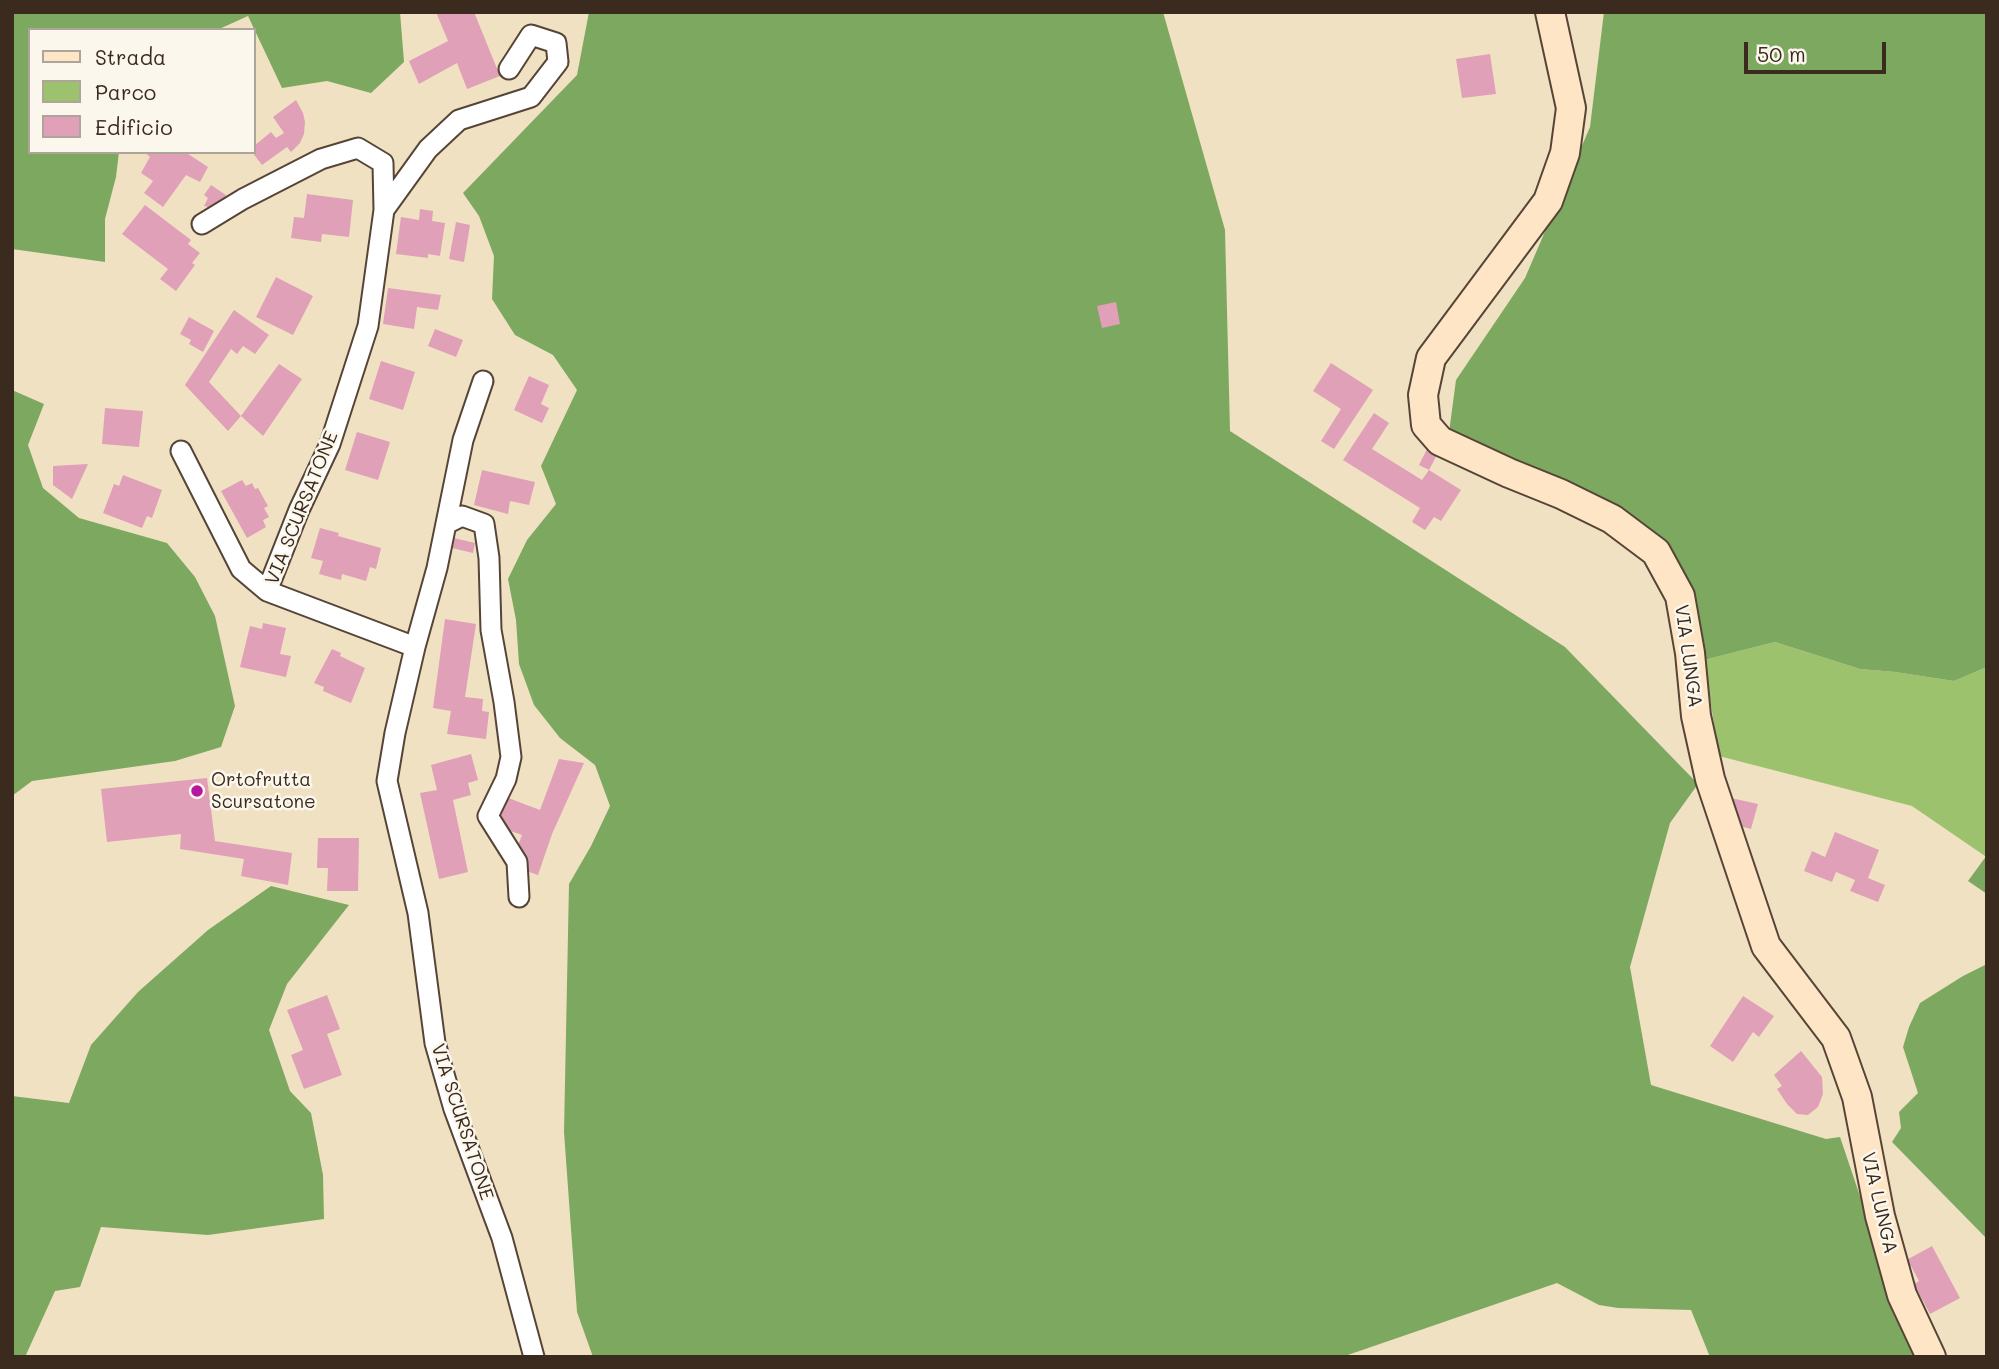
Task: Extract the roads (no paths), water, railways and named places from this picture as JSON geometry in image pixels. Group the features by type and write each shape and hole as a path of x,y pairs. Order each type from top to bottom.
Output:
{"street":[{"name":"VIA LUNGA","path":"1550,12 1572,108 1565,153 1548,201 1431,358 1423,395 1426,425 1440,441 1612,519 1656,552 1680,596 1690,653 1696,716 1710,779 1766,946 1836,1038 1857,1097 1880,1216 1902,1294 1931,1357"},
{"path":"384,210 428,149 459,120 531,97 558,62 556,43 531,35 509,69"},
{"name":"VIA SCURSATONE","path":"202,224 243,199 321,159 358,148 383,163 384,210 368,326 330,444 299,510 267,591 415,647 387,781 418,914 435,1043 454,1109 502,1238 534,1357"},
{"path":"415,647 437,568 463,440 484,381"},
{"path":"181,451 240,569 267,591"},
{"path":"446,524 462,516 484,524 489,558 491,630 511,757 506,779 488,816 517,862 519,897"}],"place":[{"name":"Ortofrutta Scursatone","path":"197,791"}]}
